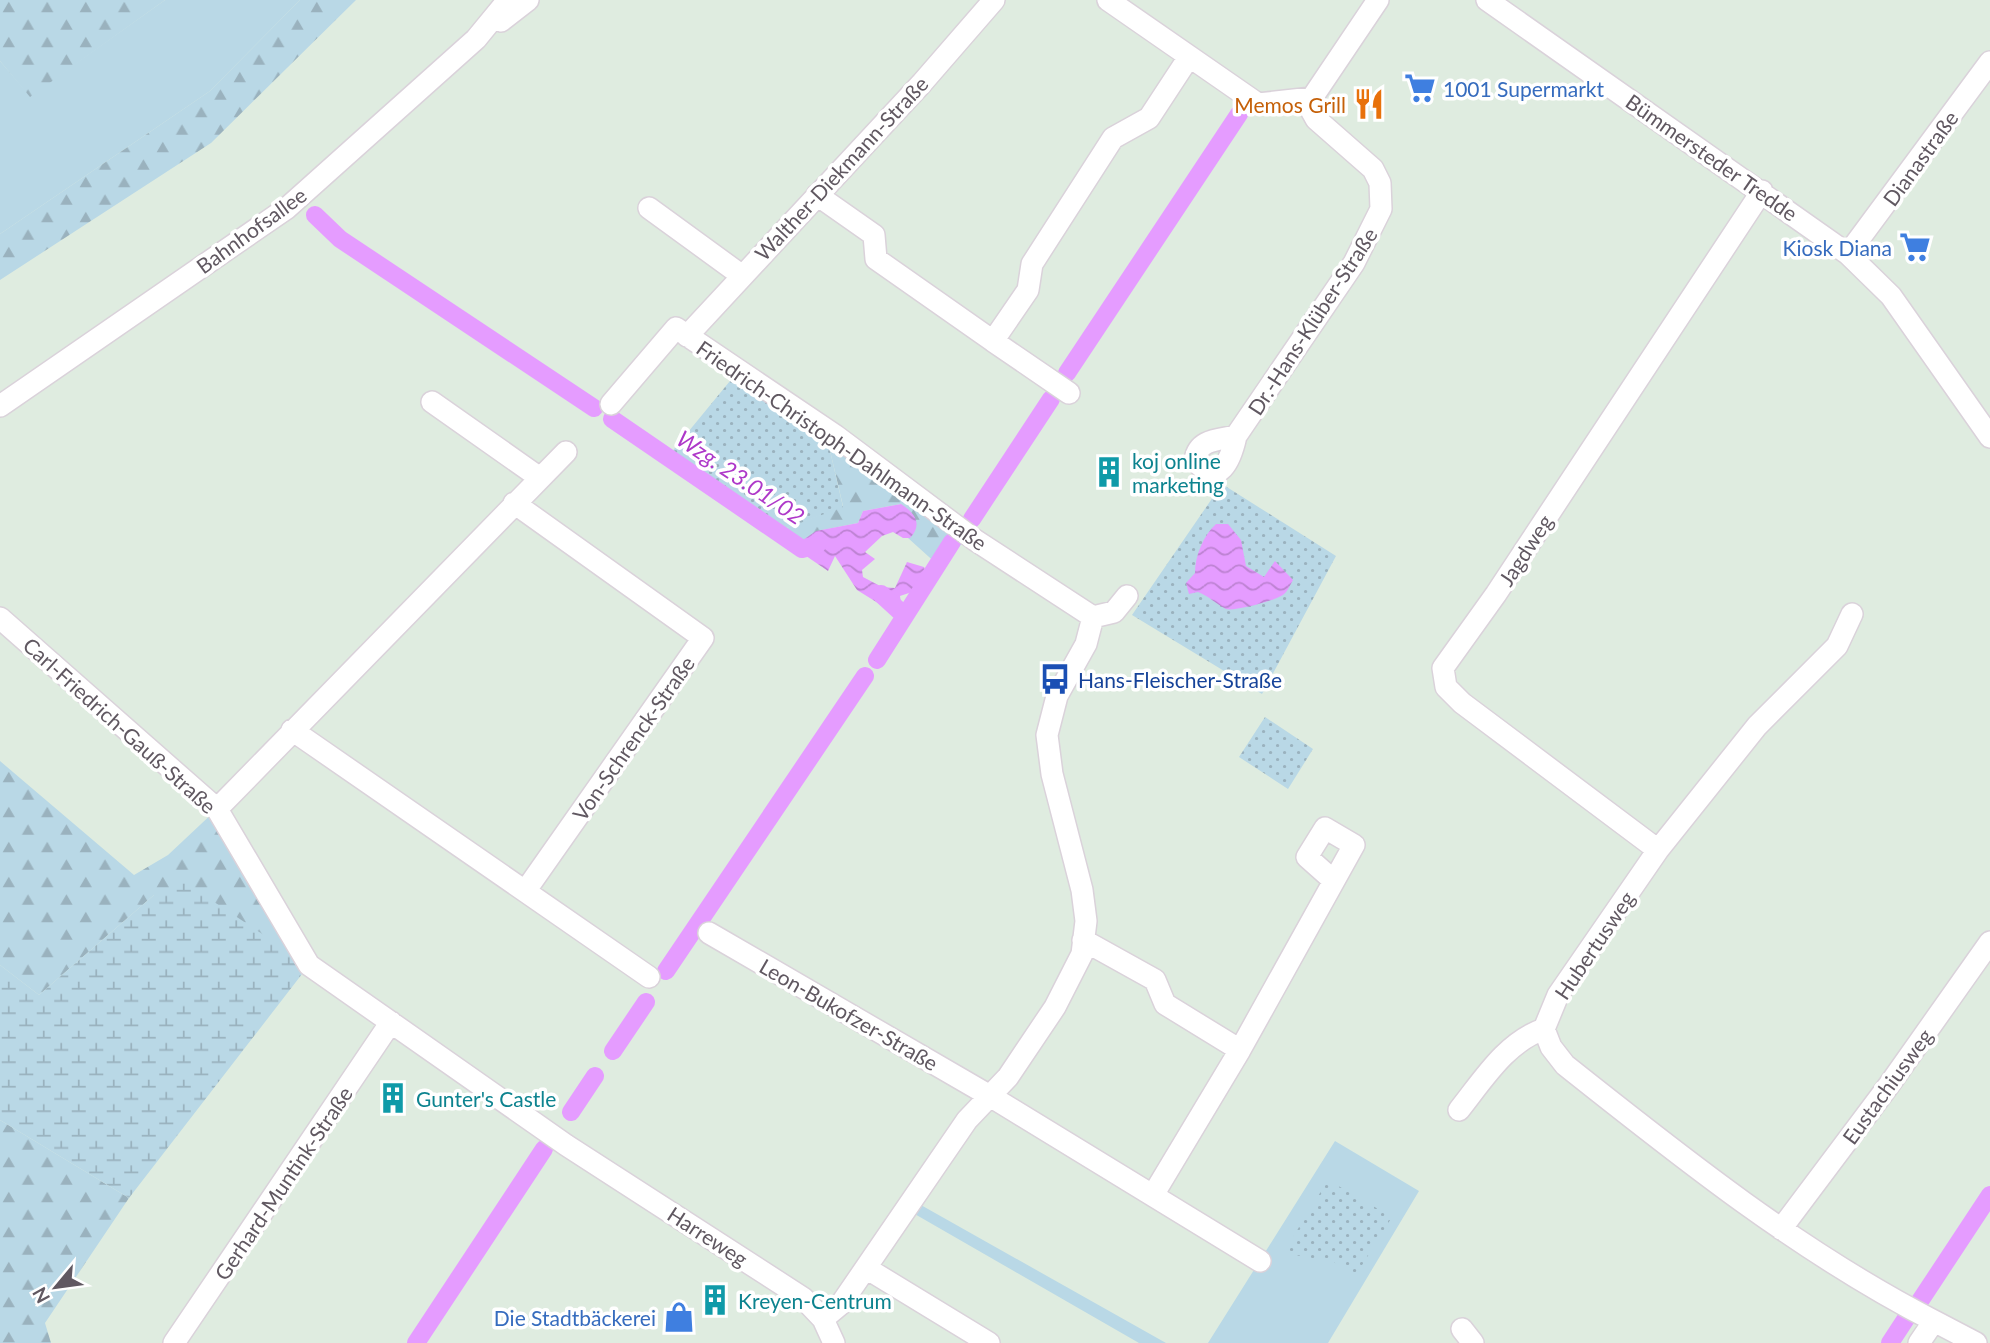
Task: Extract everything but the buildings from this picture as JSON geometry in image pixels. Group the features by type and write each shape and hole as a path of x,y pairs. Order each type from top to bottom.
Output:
{"street":[{"name":"Bahnhofsallee","path":"484,30 509,0"},
{"name":"Bahnhofsallee","path":"0,406 287,208 484,30 528,0"},
{"name":"Walther-Diekmann-Straße","path":"687,336 922,83 994,0"},
{"path":"1108,0 1258,104 1311,98 1378,0"},
{"name":"Bümmersteder Tredde","path":"1487,0 1848,254 1891,296 1990,437"},
{"path":"993,341 1028,290 1032,264 1113,138 1149,118 1189,57"},
{"name":"Dianastraße","path":"1848,254 1990,62"},
{"name":"Dr.-Hans-Klüber-Straße","path":"1236,436 1354,263 1381,209 1380,183 1373,169 1316,119 1311,110 1311,98"},
{"name":"Jagdweg","path":"1658,850 1462,703 1446,687 1443,668 1496,594 1762,191"},
{"path":"817,195 874,235 876,259 1069,394"},
{"path":"649,208 741,275"},
{"name":"Friedrich-Christoph-Dahlmann-Straße","path":"611,404 676,328 836,436 975,540 1093,617"},
{"path":"432,402 540,478"},
{"path":"217,809 566,452"},
{"name":"Von-Schrenck-Straße","path":"514,503 702,638 526,890"},
{"path":"823,1319 841,1304 967,1120 1008,1077 1055,1007 1082,954 1086,921 1082,890 1052,774 1047,735 1057,696 1086,644 1093,617 1114,612 1127,596"},
{"name":"Hubertusweg","path":"1544,1029 1558,995 1658,850 1757,726 1837,646 1852,614"},
{"name":"Carl-Friedrich-Gauß-Straße","path":"0,618 217,809 309,965 566,1145"},
{"path":"292,730 649,977"},
{"path":"1153,1195 1240,1050 1334,881"},
{"name":"Leon-Bukofzer-Straße","path":"709,933 990,1096 1260,1261"},
{"path":"1083,940 1155,980 1165,1004 1240,1050"},
{"name":"Eustachiusweg","path":"1782,1229 1990,942"},
{"name":"Gerhard-Muntink-Straße","path":"174,1343 391,1022"},
{"path":"1459,1110 1503,1055 1529,1035 1544,1029 1551,1047 1564,1065 1676,1152 1833,1265 1976,1343"},
{"name":"Harreweg","path":"566,1145 803,1298 823,1319 834,1343"},
{"path":"866,1268 989,1343"},
{"path":"1919,1343 1934,1321"}],"green space":[{"path":"0,0 165,0 30,97 0,61"},
{"path":"165,0 300,0 210,91 0,234 0,61 30,96"},
{"path":"300,0 356,0 211,143 0,280 0,234 210,91"},
{"path":"739,370 828,442 843,507 776,532 670,454"},
{"path":"828,442 965,541 939,566 908,538 901,504 863,511 858,523 817,531 793,547 776,532 843,506"},
{"path":"1222,484 1336,556 1262,694 1132,615"},
{"path":"1265,717 1313,749 1288,789 1239,757"},
{"path":"0,761 134,875 168,855 217,809 309,965 154,895 39,995 0,965"},
{"path":"184,882 309,965 129,1198 0,1120 0,965 39,995 154,895"},
{"path":"0,1120 129,1198 45,1323 51,1343 0,1343"},
{"path":"1335,1141 1419,1191 1328,1343 1208,1343"},
{"path":"1328,1180 1392,1217 1354,1278 1334,1262 1283,1253"},
{"path":"912,1200 1166,1343 1139,1343 906,1209"}],"water":[{"path":"901,504 916,519 914,533 910,538 903,538 893,532 882,536 865,552 875,559 862,570 863,577 882,587 895,588 907,562 924,567 927,577 921,579 921,589 900,596 902,609 894,613 857,590 835,556 828,571 793,547 816,531 858,523 863,511"},
{"path":"1216,524 1228,524 1241,540 1246,566 1264,577 1275,561 1293,580 1285,593 1265,602 1230,609 1198,592 1189,594 1186,583 1195,573 1196,560 1204,540"}],"waterway":[{"path":"1067,373 1239,114"},
{"name":"Wzg. 23.01/02","path":"315,215 340,239 594,408"},
{"path":"972,519 1051,399"},
{"name":"Wzg. 23.01/02","path":"612,419 802,549 817,545"},
{"path":"877,660 952,542"},
{"name":"Wzg. 23.01/02","path":"881,594 905,616"},
{"path":"666,971 865,676"},
{"path":"613,1051 646,1002"},
{"path":"571,1112 595,1076"},
{"path":"416,1343 544,1149"},
{"path":"1920,1301 1990,1195"},
{"path":"1890,1343 1907,1317"}],"place":[{"name":"1001 Supermarkt","path":"1420,88"},
{"name":"Memos Grill","path":"1369,104"},
{"name":"Kiosk Diana","path":"1915,247"},
{"name":"koj online marketing","path":"1109,472"},
{"name":"Hans-Fleischer-Straße","path":"1055,679"},
{"name":"Gunter's Castle","path":"393,1098"},
{"name":"Kreyen-Centrum","path":"715,1300"},
{"name":"Die Stadtbäckerei","path":"679,1317"}]}
